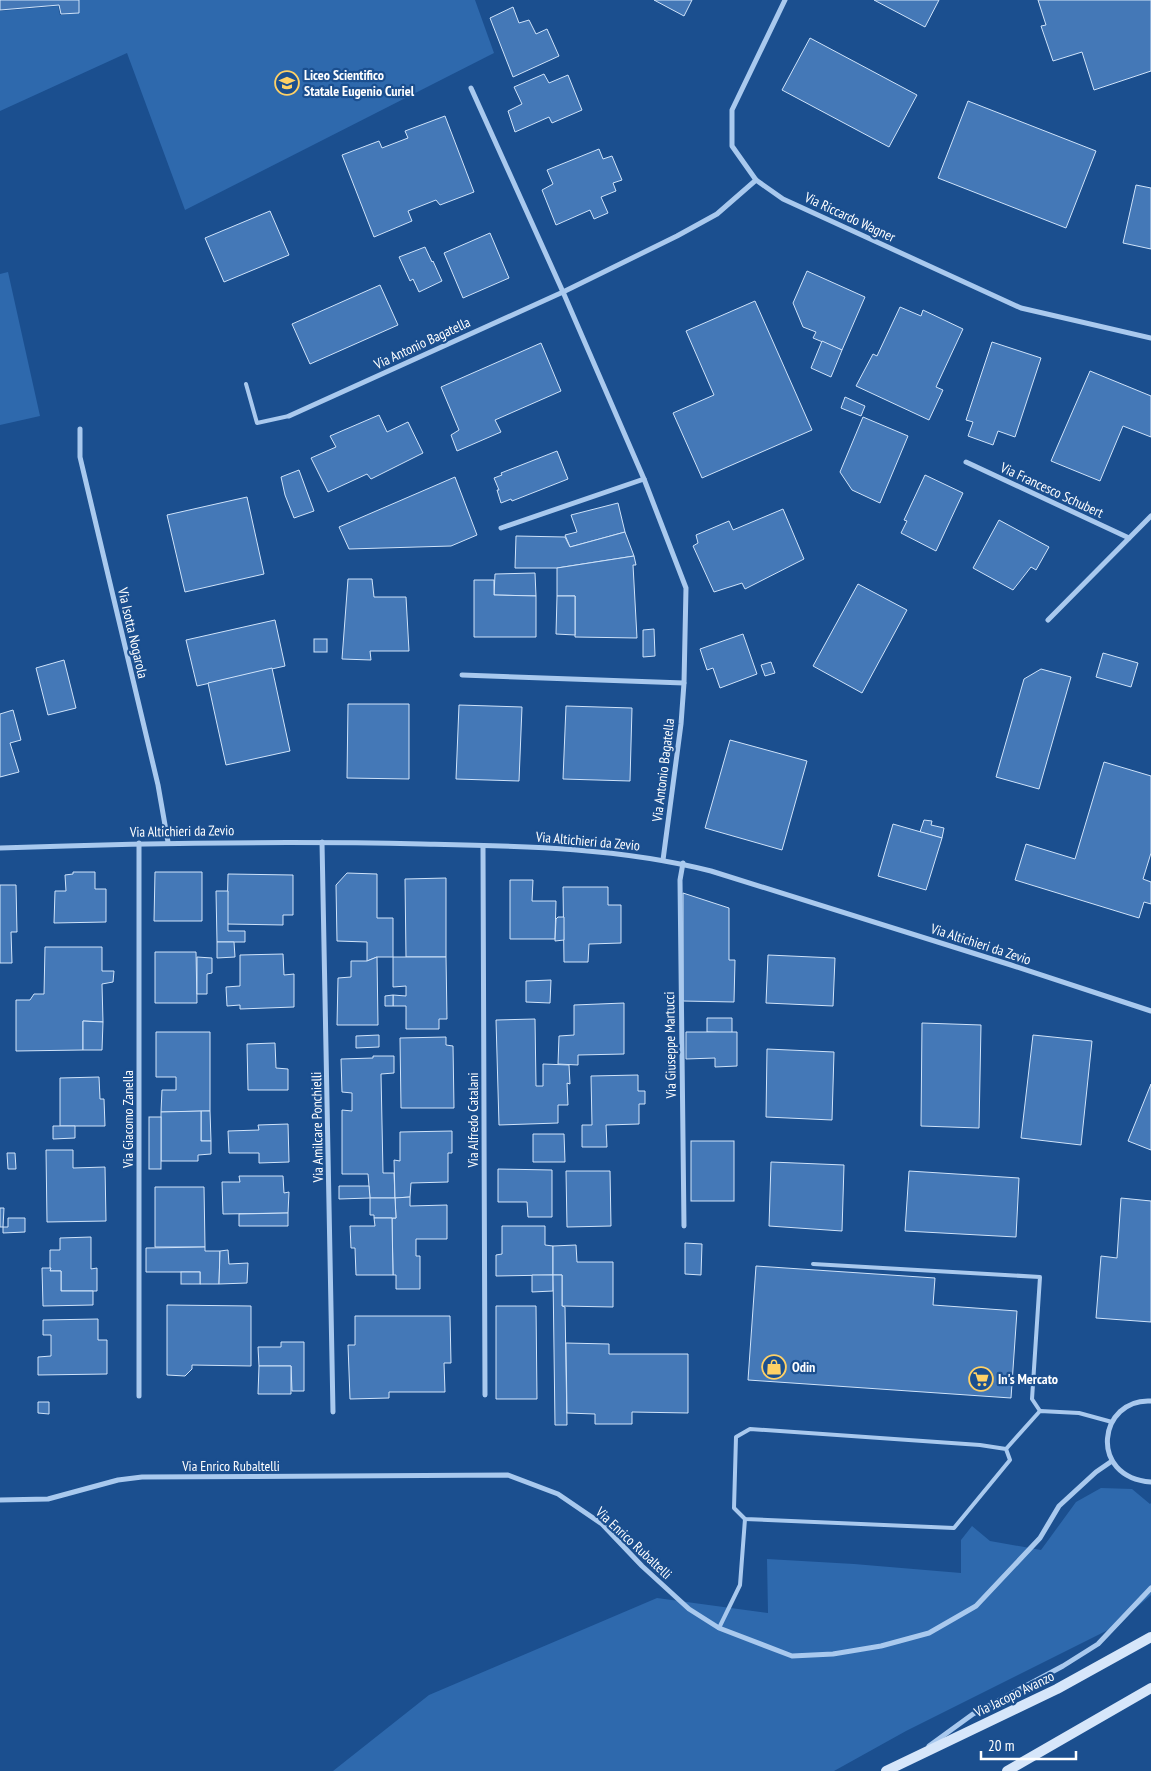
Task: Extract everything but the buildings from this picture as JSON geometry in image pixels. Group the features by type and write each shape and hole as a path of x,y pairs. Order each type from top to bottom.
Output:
{"main road":[{"name":"Via Jacopo Avanzo","path":"886,1771 1057,1689 1151,1637"},
{"path":"1008,1771 1151,1688"}],"street":[{"name":"Via Riccardo Wagner","path":"785,0 732,110 732,146 756,180 783,199 1021,308 1151,338"},
{"name":"Via Antonio Bagatella","path":"470,88 563,292 644,479 686,588 684,684 681,724 663,860"},
{"path":"563,292 717,214 756,180"},
{"name":"Via Antonio Bagatella","path":"290,416 563,292"},
{"name":"Via Isotta Nogarola","path":"80,429 80,457 158,786 168,842"},
{"name":"Via Francesco Schubert","path":"966,462 1129,538"},
{"path":"501,528 644,479"},
{"path":"1048,620 1151,516"},
{"path":"462,675 684,684"},
{"name":"Via Altichieri da Zevio","path":"0,848 168,842 322,842 583,850 663,860 710,870 1151,1011"},
{"name":"Via Amilcare Ponchielli","path":"322,842 333,1412"},
{"name":"Via Giacomo Zanella","path":"139,1396 140,843"},
{"name":"Via Alfredo Catalani","path":"483,846 485,1395"},
{"name":"Via Giuseppe Martucci","path":"683,864 680,890 684,1226"},
{"path":"1151,1401 1135,1402 1126,1407 1112,1422 1107,1440 1112,1461 1118,1469 1128,1477 1140,1482 1151,1482"},
{"name":"Via Enrico Rubaltelli","path":"0,1500 48,1499 118,1480 142,1477 508,1475 558,1494 602,1524 642,1566 689,1609 719,1628 792,1656 833,1654 881,1646 929,1633 976,1606 1040,1538 1059,1506 1096,1472 1112,1461"},
{"path":"915,1756 973,1714 1063,1666 1098,1644 1151,1588"}],"lane":[{"path":"246,384 257,423 290,416"},
{"path":"813,1264 1040,1277 1032,1398 1040,1411"},
{"path":"1040,1411 1079,1413 1112,1422"},
{"path":"1006,1449 1040,1411"},
{"path":"750,1429 980,1444 1006,1449 1010,1460 954,1528 745,1519 734,1508 736,1437 750,1429"},
{"path":"719,1628 740,1585 745,1519"}],"shaded area":[{"name":"Liceo Scientifico Statale Eugenio Curiel","path":"79,0 475,0 494,53 185,210 127,53 0,111 0,11 58,6 60,15 79,13"},
{"path":"8,272 40,416 0,425 0,274"},
{"path":"1101,1488 1132,1489 1151,1503 1151,1595 1114,1627 906,1731 834,1771 333,1771 429,1695 657,1598 768,1613 767,1559 961,1573 961,1540 972,1526 990,1541 1041,1550 1076,1502"}],"place":[{"name":"Liceo Scientifico Statale Eugenio Curiel","path":"287,83"},
{"name":"Odin","path":"774,1367"},
{"name":"In's Mercato","path":"981,1379"}]}
